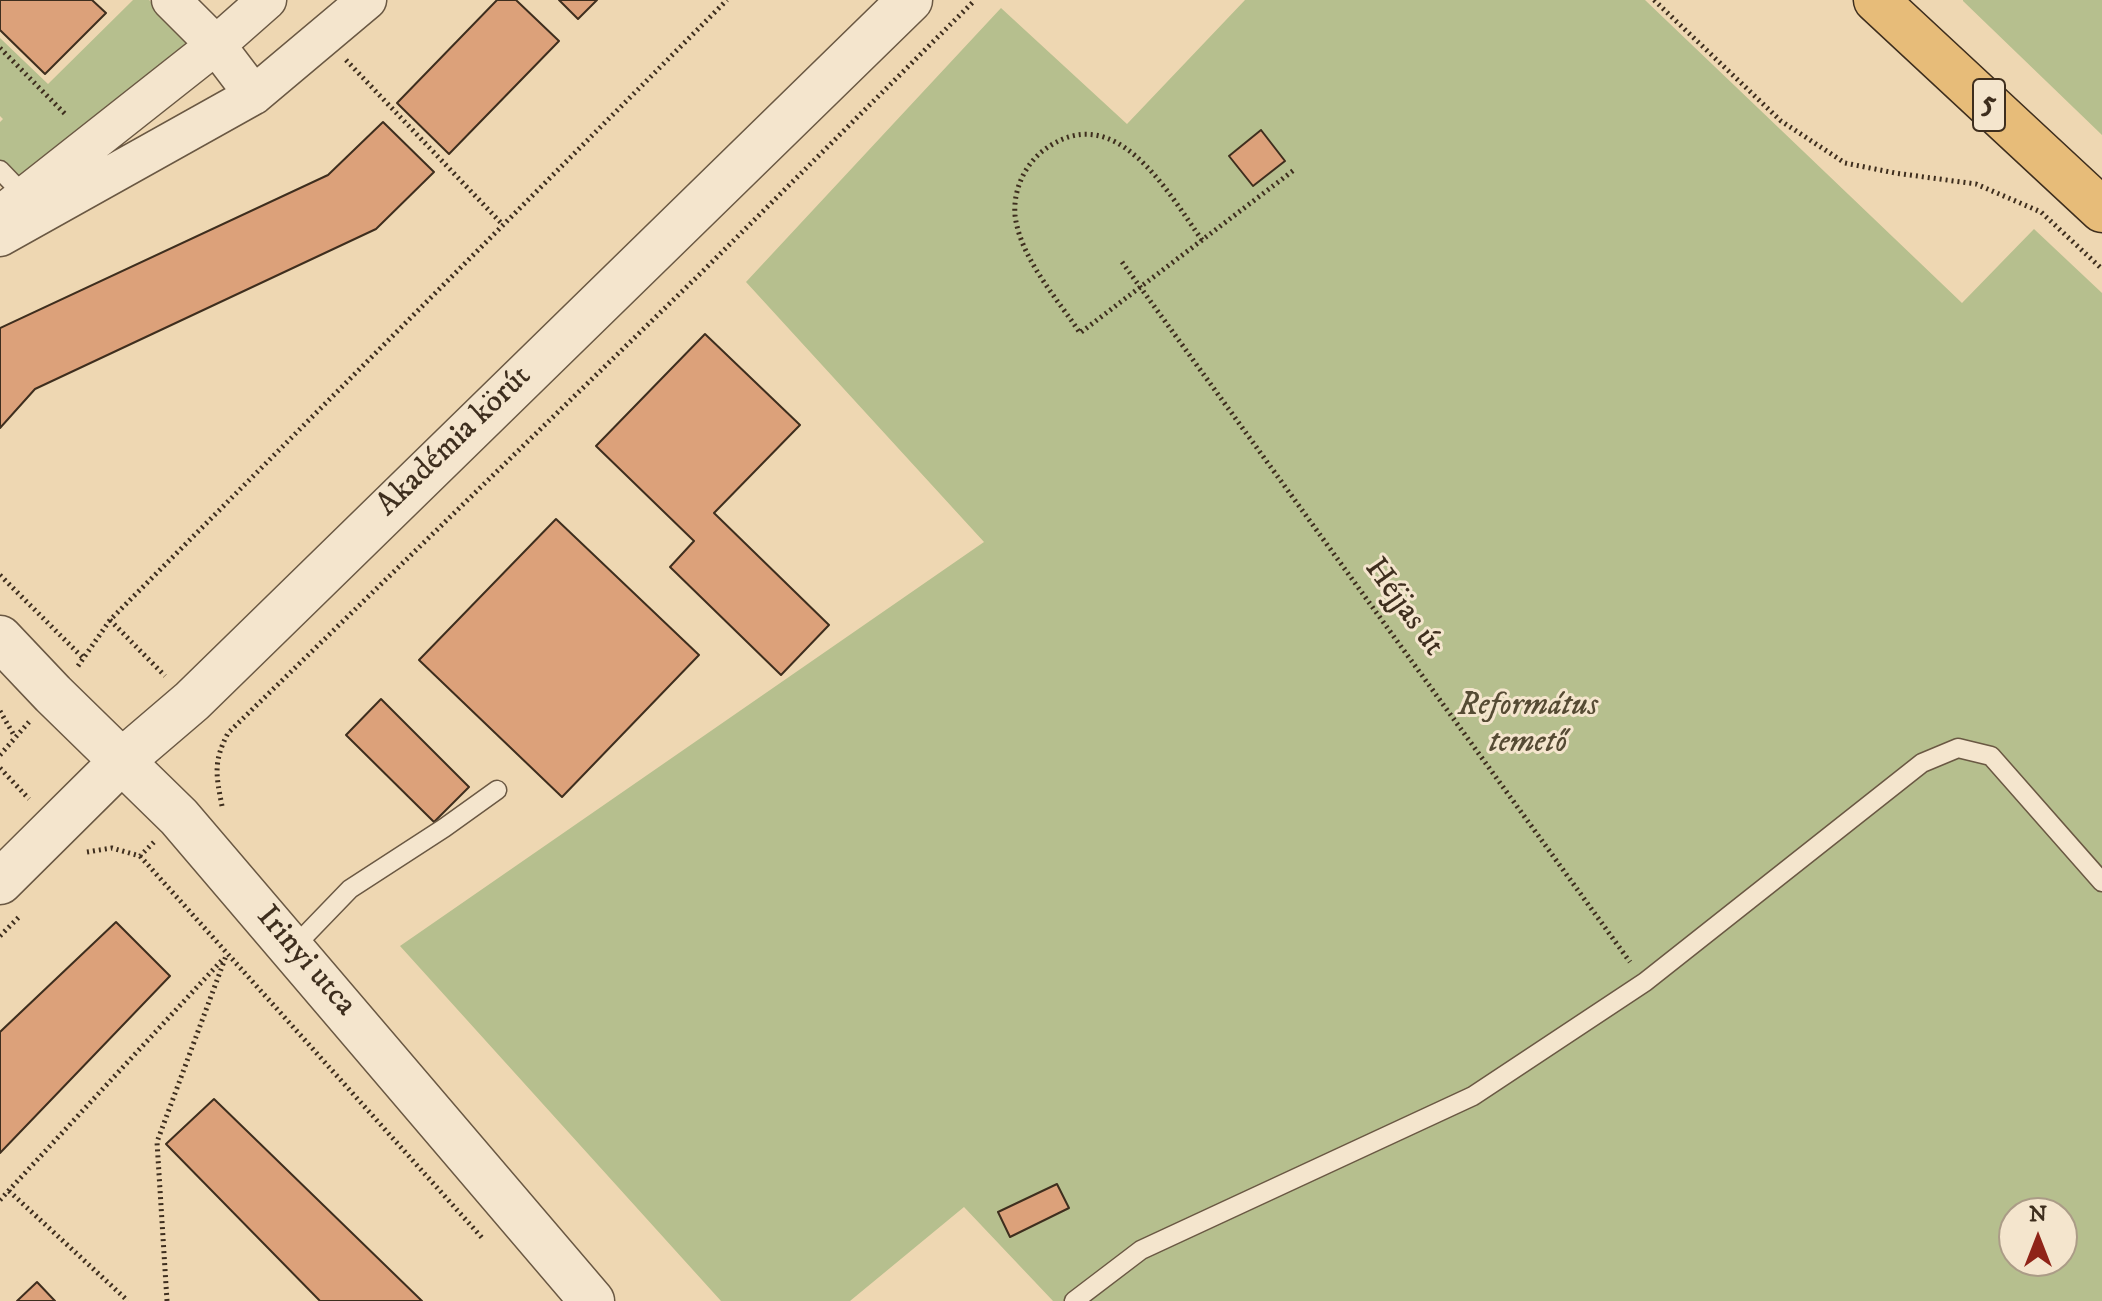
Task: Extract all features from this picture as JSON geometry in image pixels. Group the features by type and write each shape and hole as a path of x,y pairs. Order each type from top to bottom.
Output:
{"main road":[{"name":"5","path":"1876,0 2102,210"}],"street":[{"path":"171,0 216,45 254,95"},
{"path":"8,194 94,142 216,45 267,0"},
{"path":"0,237 254,95 367,0"},
{"name":"Akadémia körút","path":"0,882 123,760 192,701 910,0"},
{"name":"Irinyi utca","path":"0,638 179,817 592,1301"}],"lane":[{"path":"1074,1301 1141,1250 1473,1096 1645,982 1922,763 1958,748 1991,756 2102,882"},
{"path":"293,948 350,889 497,790"}],"path":[{"path":"0,755 84,659 110,620 727,0"},
{"path":"223,809 216,755 228,733 691,283 975,0"},
{"path":"1654,0 1781,121 1845,163 1976,184 2041,212 2102,269"},
{"path":"324,36 503,225"},
{"path":"0,48 94,142"},
{"path":"1202,240 1148,165 1125,147 1096,135 1075,134 1054,142 1032,159 1022,176 1015,213 1021,236 1030,258 1080,333 1294,170"},
{"name":"Héjjas út","path":"1122,262 1645,982"},
{"path":"0,575 84,659"},
{"path":"0,711 15,737"},
{"path":"140,856 226,956 487,1243"},
{"path":"0,1200 226,956"},
{"path":"167,1301 157,1142 226,956"},
{"path":"9,1191 128,1301"}],"green space":[{"path":"133,0 149,0 192,42 23,183 0,160 0,122 3,119 0,116 0,38 48,84"},
{"name":"Református temető","path":"1245,0 1645,0 1962,303 2034,229 2102,293 2102,1301 1053,1301 964,1207 850,1301 721,1301 400,946 984,542 746,282 1001,8 1127,124"},
{"path":"2102,0 2102,135 1963,1"}],"building":[{"path":"0,0 92,0 106,13 45,74 0,30"},
{"path":"497,0 516,0 559,41 449,154 397,103"},
{"path":"559,0 597,0 578,19"},
{"path":"383,122 434,172 376,229 35,389 0,428 0,328 328,175"},
{"path":"1261,130 1285,161 1253,186 1229,156"},
{"path":"705,334 800,425 714,513 829,625 781,675 670,567 694,541 596,446"},
{"path":"556,519 699,655 562,797 419,660"},
{"path":"381,699 469,787 434,822 346,735"},
{"path":"116,922 170,976 0,1153 0,1032"},
{"path":"214,1099 422,1301 320,1301 166,1144"},
{"path":"1057,1184 1069,1208 1010,1237 998,1212"},
{"path":"37,1282 55,1301 17,1301"}]}
